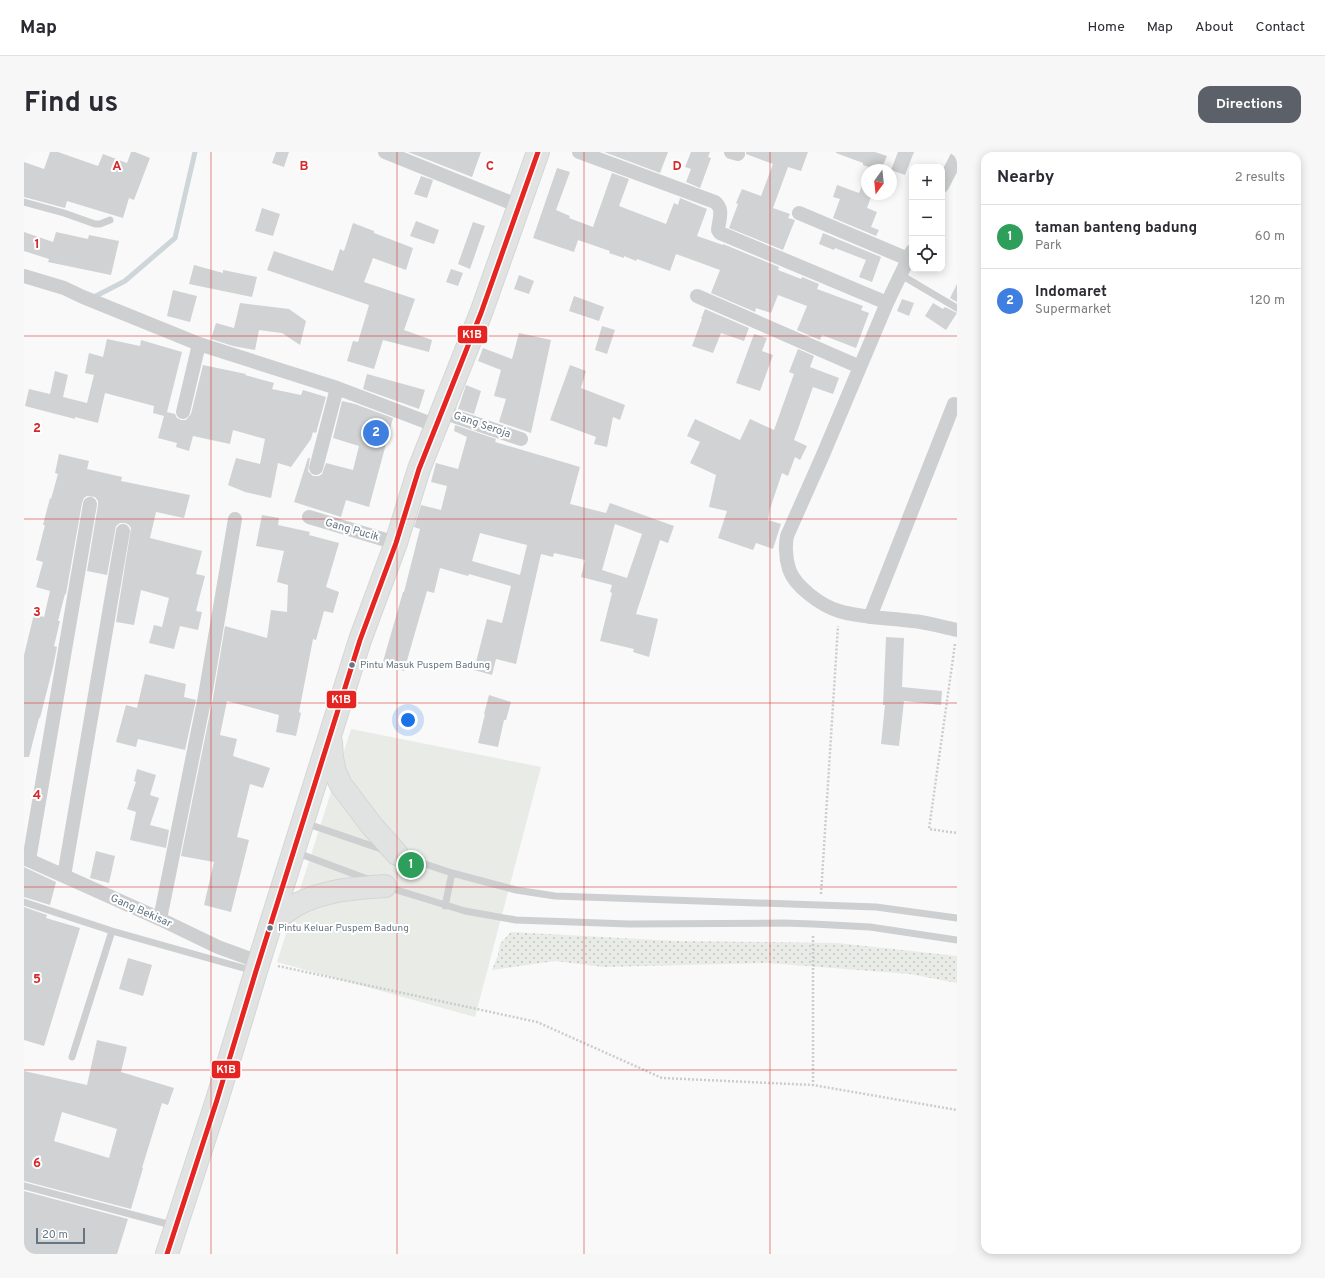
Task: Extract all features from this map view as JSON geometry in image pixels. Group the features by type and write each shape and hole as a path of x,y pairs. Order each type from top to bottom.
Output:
{"highway":[{"path":"167,1254 217,1100 360,640 396,543 419,469 481,313 538,152"},
{"path":"331,733 332,758 335,772 341,785 372,826 397,854"},
{"path":"272,921 298,904 324,894 349,888 385,886"}],"street":[{"path":"385,152 518,206"},
{"path":"579,152 715,202 721,209 718,230 720,233 888,303"},
{"path":"945,180 957,157"},
{"path":"798,213 909,255"},
{"path":"909,257 787,536 785,546 789,570 799,586 821,603 839,611 870,617 914,621 957,630"},
{"name":"Gang Seroja","path":"24,276 64,288 199,344 440,419 521,439"},
{"path":"697,296 860,367"},
{"path":"183,412 199,344"},
{"path":"316,468 337,388"},
{"path":"870,617 954,404"},
{"path":"26,859 90,504"},
{"name":"Gang Pucik","path":"309,517 396,543"},
{"path":"160,919 205,696 234,519"},
{"path":"64,876 123,531"},
{"name":"Gang Bekisar","path":"26,859 160,919 258,966"}],"lane":[{"path":"24,202 64,213 95,224 100,224 110,220"},
{"path":"901,275 957,308"},
{"path":"303,822 452,873 516,890 555,896 876,907 957,918"},
{"path":"294,851 385,886 445,906 516,920 629,924 813,924 870,927 957,940"},
{"path":"445,906 452,873"},
{"path":"24,902 112,931 258,966"},
{"path":"72,1057 112,931"},
{"path":"24,1186 176,1226"}],"path":[{"path":"821,905 839,611"},
{"path":"957,630 929,829 957,833"},
{"path":"813,924 813,1085"},
{"path":"258,966 537,1022 662,1078 813,1085 957,1110"}],"shaded area":[{"path":"351,729 541,767 475,1017 277,962"},
{"path":"511,932 675,941 838,943 957,956 957,983 910,974 768,963 604,967 555,961 492,970 498,955 500,944"}],"building":[{"path":"50,152 58,152 98,166 103,154 127,163 131,152 135,152 150,158 134,200 129,198 123,218 67,201 65,208 24,197 24,162 44,169"},
{"path":"276,152 289,152 284,167 272,163"},
{"path":"408,152 481,152 472,177"},
{"path":"604,152 668,152 660,173"},
{"path":"691,152 710,152 708,157 711,158 700,188 686,182 691,169 685,167"},
{"path":"746,152 808,152 801,171 788,167 773,208 790,214 788,218 795,220 783,250 729,228 738,204 736,203 742,189 761,196 773,164 746,154"},
{"path":"875,152 887,156 884,164 863,164 836,153"},
{"path":"898,152 914,152 905,175 897,172 897,164 893,164"},
{"path":"557,168 570,172 556,210 570,216 569,218 593,227 612,173 629,179 619,206 666,224 674,203 678,205 680,198 707,209 697,236 723,244 779,267 778,270 819,284 817,289 863,306 861,310 869,313 856,348 822,335 820,340 797,330 807,306 778,295 771,313 756,308 755,312 711,293 720,270 676,254 670,271 637,259 636,261 624,256 624,258 609,253 610,251 578,240 574,252 533,238"},
{"path":"421,176 433,180 427,198 414,194"},
{"path":"837,185 859,193 861,188 861,200 870,200 867,208 877,212 871,227 879,230 876,236 833,218 840,199 833,197"},
{"path":"262,208 280,214 273,236 255,231"},
{"path":"416,221 439,230 434,244 410,236"},
{"path":"473,222 485,226 470,269 458,264"},
{"path":"353,223 413,248 406,270 373,258 364,282 415,299 404,330 432,340 429,352 383,340 374,369 347,361 353,341 358,342 369,305 267,270 274,251 333,271 340,249 344,251"},
{"path":"24,232 53,242 56,232 88,239 89,235 119,241 111,275 48,262 49,259 24,251"},
{"path":"823,233 881,257 872,282 859,277 866,260 835,248 834,250 819,244"},
{"path":"194,265 223,273 223,270 257,277 252,297 189,284"},
{"path":"451,269 463,273 458,286 446,282"},
{"path":"519,275 534,281 529,294 514,289"},
{"path":"957,284 957,302 950,298"},
{"path":"173,290 197,296 190,322 167,316"},
{"path":"574,296 604,307 599,321 569,311"},
{"path":"902,299 914,303 909,316 897,311"},
{"path":"240,303 289,309 306,321 300,345 282,333 259,330 255,350 233,346 211,339 216,323 234,328"},
{"path":"933,303 943,309 945,307 957,313 946,330 925,316"},
{"path":"705,309 749,328 744,341 721,333 713,353 692,346"},
{"path":"602,326 615,330 607,354 595,350"},
{"path":"519,333 551,340 531,433 499,422 506,399 494,396 501,370 478,361 483,348 512,359"},
{"path":"754,334 767,338 762,351 773,355 760,391 736,383"},
{"path":"107,339 140,346 141,340 182,352 167,412 175,414 177,418 181,420 186,420 191,414 203,365 246,374 245,375 274,383 272,389 301,395 303,390 326,397 316,432 313,432 311,439 291,467 278,463 271,498 245,492 228,485 236,458 260,464 265,439 233,430 230,444 193,436 189,451 176,447 177,443 158,438 164,416 153,413 154,406 105,393 98,423 75,417 75,419 25,406 29,389 50,394 55,371 68,375 63,397 87,403 94,375 85,373 89,353 103,357"},
{"path":"798,349 814,356 810,367 839,378 833,394 813,387 794,440 807,446 800,460 795,457 788,476 782,473 770,509 768,520 781,524 773,549 756,543 753,550 718,538 727,511 709,507 716,475 690,463 700,442 687,436 695,419 740,440 750,419 774,430 794,374 789,372"},
{"path":"570,365 586,371 581,388 625,405 620,420 613,417 607,447 594,444 596,437 550,420"},
{"path":"367,374 425,390 419,409 363,389"},
{"path":"466,385 481,391 474,414 458,409"},
{"path":"342,401 355,404 393,418 369,507 346,500 341,517 294,502 308,458 310,458 308,471 313,476 319,476 322,474 326,463 353,470 359,446 333,438"},
{"path":"455,425 496,439 495,442 580,467 570,504 606,513 610,503 674,526 668,543 660,540 636,614 658,619 649,657 633,652 634,649 600,641 612,593 610,592 612,585 581,577 585,560 554,553 553,557 541,554 516,664 496,659 492,675 474,670 487,619 502,623 511,586 469,574 468,576 440,568 434,593 427,591 404,671 382,665 404,592 420,529 414,527 421,505 441,510 447,486 431,482 436,463 458,469 467,437 454,431","holes":["615,524 642,534 627,578 602,570","480,533 527,545 520,575 472,561"]},
{"path":"59,454 89,461 87,469 122,477 121,481 190,495 184,518 156,512 150,538 202,551 196,574 205,576 196,611 202,612 198,630 180,626 174,649 149,643 154,625 162,627 169,598 141,590 134,625 116,622 131,528 125,523 120,523 116,526 107,575 87,571 98,501 95,497 87,496 84,498 66,594 58,621 60,621 54,646 57,647 53,667 29,757 24,757 24,655 34,614 44,617 50,591 36,587 43,562 36,560 45,525 43,525 58,474 55,473"},
{"path":"262,515 279,518 278,525 310,532 309,535 339,543 326,587 339,592 333,613 324,611 316,640 313,639 296,736 276,732 279,715 227,701 220,735 237,739 233,756 270,768 263,788 250,784 237,837 249,840 231,912 204,905 214,862 181,856 213,698 225,626 267,638 271,610 287,612 288,585 277,582 284,551 256,546"},
{"path":"886,637 904,638 902,687 942,691 941,705 904,701 899,746 881,744 885,705 883,705"},
{"path":"145,674 186,684 184,697 196,700 185,750 138,739 136,747 116,742 126,705 137,708"},
{"path":"489,695 511,702 506,720 504,720 498,747 478,743"},
{"path":"137,769 156,775 150,795 159,798 150,825 169,830 166,848 130,840 136,812 127,809 136,782 134,781"},
{"path":"96,851 115,856 109,883 90,878"},
{"path":"24,867 56,882 50,905 24,897"},
{"path":"24,907 47,915 46,918 80,928 44,1046 24,1040"},
{"path":"128,958 152,965 143,996 119,989"},
{"path":"97,1040 127,1047 121,1072 174,1088 168,1105 162,1103 131,1209 24,1181 24,1071 87,1085","holes":["62,1112 117,1129 109,1158 54,1141"]},
{"path":"24,1191 128,1219 117,1254 24,1254"}],"waterway":[{"path":"92,298 125,281 175,238 195,152"}],"transit line":[{"name":"K1B","path":"167,1254 217,1100 360,640 396,543 419,469 481,313 538,152"}],"place":[{"name":"Indomaret","path":"376,433"},
{"name":"Pintu Masuk Puspem Badung","path":"352,665"},
{"name":"taman banteng badung","path":"411,865"},
{"name":"Pintu Keluar Puspem Badung","path":"270,928"}]}
